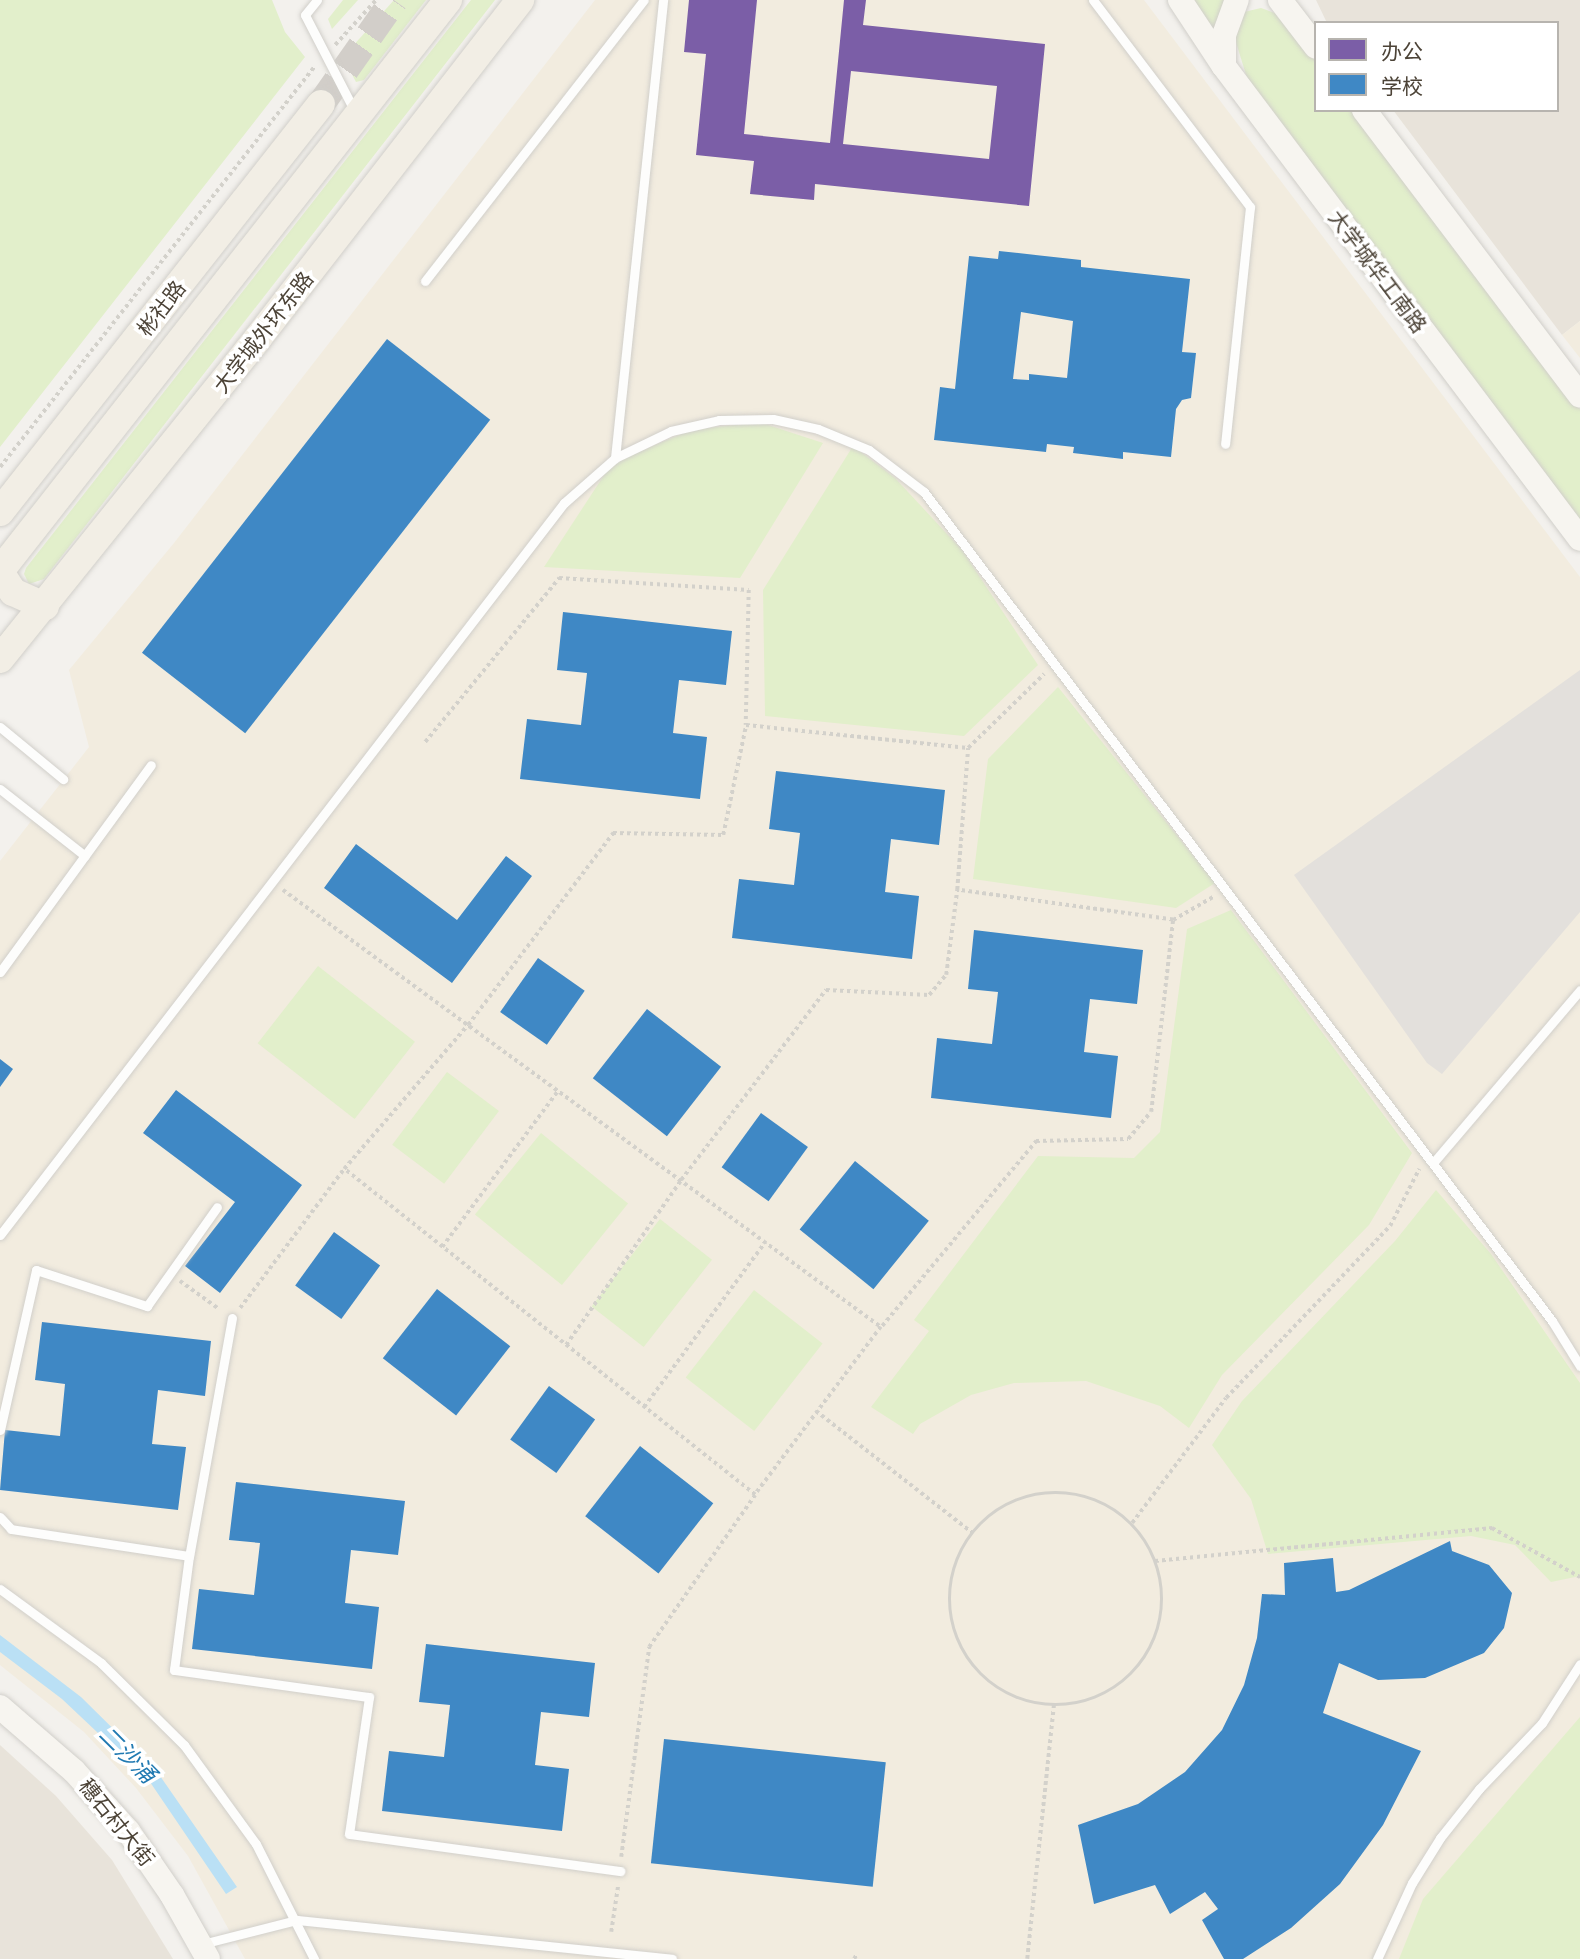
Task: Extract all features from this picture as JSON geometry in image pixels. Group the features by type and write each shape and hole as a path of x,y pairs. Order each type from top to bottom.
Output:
{"main road":[{"path":"45,606 13,592 0,572 448,0"},
{"name":"大学城外环东路","path":"0,659 45,606 520,0"},
{"name":"大学城华工南路","path":"1180,0 1224,66 1580,538"},
{"path":"1224,66 1224,35 1237,0"},
{"path":"1280,0 1314,44"},
{"name":"彬社路","path":"0,512 321,104"},
{"path":"1366,112 1580,396"},
{"name":"穗石村大街","path":"0,1707 74,1771 128,1831 204,1952"}],"lane":[{"path":"317,0 305,15 357,116"},
{"path":"425,281 643,0"},
{"path":"615,458 663,0"},
{"path":"1093,0 1250,207 1225,444"},
{"path":"0,1235 556,512 615,458 694,425 773,419 842,437 869,450 909,478 944,516 1552,1321 1580,1366"},
{"path":"0,727 63,779"},
{"path":"0,972 151,765"},
{"path":"0,789 85,856"},
{"path":"1433,1163 1580,990"},
{"path":"0,1430 36,1270 147,1306 217,1207"},
{"path":"232,1318 188,1556 174,1670 369,1698 349,1834 620,1871"},
{"path":"0,1517 11,1529 188,1556"},
{"path":"0,1589 74,1640 159,1717 235,1811 297,1920 314,1959"},
{"path":"1377,1959 1412,1883 1440,1838 1479,1789 1542,1723 1580,1664"},
{"path":"204,1952 297,1920 672,1959"}],"path":[{"path":"337,43 376,0"},
{"path":"0,467 313,68"},
{"path":"170,1274 232,1318 344,1169 468,1025 613,832 723,835 746,725 749,590 559,578 425,742"},
{"path":"566,1345 681,1180 826,990 929,995 946,975 957,890 968,748 1054,665"},
{"path":"746,725 968,748"},
{"path":"272,883 881,1327"},
{"path":"957,890 1173,920 1215,895"},
{"path":"611,1932 649,1647 755,1495 881,1327 1036,1141 1128,1139 1151,1112 1173,920"},
{"path":"442,1247 558,1091"},
{"path":"1132,1524 1226,1398 1390,1226 1422,1164"},
{"path":"344,1169 755,1495"},
{"path":"644,1407 765,1242"},
{"path":"817,1411 975,1535"},
{"path":"1071,1493 1107,1505 1132,1524 1154,1561 1162,1588 1159,1629 1141,1664 1112,1690 1073,1704 1026,1701 988,1682 960,1647 948,1607 955,1561 991,1514 1036,1494 1071,1493"},
{"path":"1154,1561 1492,1528 1580,1577"},
{"path":"1027,1959 1054,1703"}],"shaded area":[{"path":"595,0 1144,0 1580,577 1580,1959 245,1959 188,1856 136,1788 84,1732 0,1665 0,861 89,747 69,670 174,543"},
{"path":"1316,0 1580,0 1580,321 1562,335 1395,112 1559,112 1559,21 1326,21"},
{"path":"1580,321 1580,358 1562,335"},
{"path":"1580,670 1580,912 1442,1074 1427,1063 1294,875"},
{"path":"0,1745 56,1796 112,1860 173,1959 0,1959"}],"green space":[{"path":"0,0 272,0 285,32 305,57 0,447"},
{"path":"343,0 358,0 332,29 328,19"},
{"path":"394,0 426,0 364,80 356,82 343,57"},
{"path":"471,0 495,0 44,579 29,584 24,574 26,568"},
{"path":"1191,0 1224,0 1215,31"},
{"path":"1261,8 1283,16 1314,57 1314,112 1356,112 1580,409 1580,524 1247,78 1235,39 1244,12"},
{"path":"759,422 823,443 740,578 544,567 612,463 691,430"},
{"path":"853,446 895,478 962,550 1038,665 964,736 765,716 763,590"},
{"path":"1058,687 1215,883 1176,908 973,879 988,759"},
{"path":"1231,910 1412,1153 1369,1225 1222,1375 1189,1428 1160,1406 1086,1381 1014,1383 971,1395 920,1424 913,1434 871,1407 929,1331 914,1320 1038,1156 1134,1158 1160,1132 1187,929"},
{"path":"318,966 415,1042 355,1119 258,1043"},
{"path":"447,1072 499,1111 444,1184 392,1145"},
{"path":"541,1133 628,1203 562,1285 475,1215"},
{"path":"1436,1190 1491,1254 1580,1383 1580,1576 1551,1582 1515,1545 1471,1536 1268,1554 1251,1499 1212,1445 1242,1401 1395,1241"},
{"path":"660,1219 712,1260 644,1347 592,1306"},
{"path":"754,1290 823,1344 754,1431 686,1377"},
{"path":"1580,1717 1580,1959 1399,1959 1423,1899"}],"water":[{"name":"二沙涌","path":"0,1635 81,1697 158,1773 237,1887 226,1894 150,1782 62,1699 0,1652"}],"building: 办公":[{"path":"689,0 757,0 744,134 830,143 844,0 866,0 863,25 1045,44 1029,206 815,184 814,200 750,194 754,161 696,155 706,54 684,52","holes":["851,71 997,86 989,159 843,144"]}],"building: 学校":[{"path":"999,251 1081,260 1081,267 1190,279 1182,352 1196,353 1191,398 1182,400 1176,409 1171,457 1123,452 1123,459 1073,453 1074,447 1047,444 1046,452 934,440 940,387 955,389 969,256 998,259","holes":["1021,312 1073,321 1067,378 1029,374 1029,380 1013,379"]},
{"path":"387,339 490,420 245,733 142,653"},
{"path":"563,612 732,631 726,685 679,680 673,733 707,737 700,799 520,779 527,719 581,725 587,673 557,670"},
{"path":"776,771 945,790 939,845 891,839 885,892 919,896 912,959 732,938 739,879 794,885 800,833 769,829"},
{"path":"356,844 457,920 506,856 532,876 452,983 324,888"},
{"path":"974,930 1143,950 1137,1004 1090,999 1084,1052 1118,1056 1111,1118 931,1098 937,1038 992,1044 998,992 968,989"},
{"path":"538,958 585,991 547,1045 500,1012"},
{"path":"647,1009 721,1067 667,1136 593,1078"},
{"path":"0,1059 13,1069 0,1087"},
{"path":"176,1090 302,1185 220,1293 185,1266 235,1202 143,1133"},
{"path":"761,1113 808,1147 769,1201 722,1167"},
{"path":"855,1161 929,1221 873,1289 800,1229"},
{"path":"334,1232 380,1266 341,1319 295,1285"},
{"path":"437,1289 510,1346 456,1416 383,1358"},
{"path":"42,1322 211,1341 205,1396 158,1390 152,1444 186,1447 178,1510 0,1490 5,1430 60,1436 65,1384 35,1380"},
{"path":"549,1386 595,1420 556,1473 510,1439"},
{"path":"640,1446 713,1503 658,1573 585,1516"},
{"path":"236,1482 405,1501 398,1555 351,1550 345,1603 379,1607 372,1669 192,1649 199,1589 254,1595 260,1543 229,1540"},
{"path":"1450,1541 1452,1551 1489,1565 1512,1593 1504,1628 1484,1653 1425,1678 1378,1680 1339,1663 1323,1713 1421,1751 1383,1825 1340,1884 1291,1928 1243,1959 1224,1959 1202,1920 1218,1909 1205,1892 1170,1914 1155,1885 1094,1904 1078,1825 1138,1804 1185,1772 1222,1730 1244,1685 1257,1638 1262,1594 1285,1595 1284,1563 1333,1558 1336,1592 1349,1590"},
{"path":"426,1644 595,1663 589,1717 541,1712 535,1765 569,1769 562,1831 382,1811 389,1751 444,1757 450,1705 419,1702"},
{"path":"664,1739 886,1762 873,1887 651,1863"}],"tunnel":[{"path":"321,104 394,0"}]}
